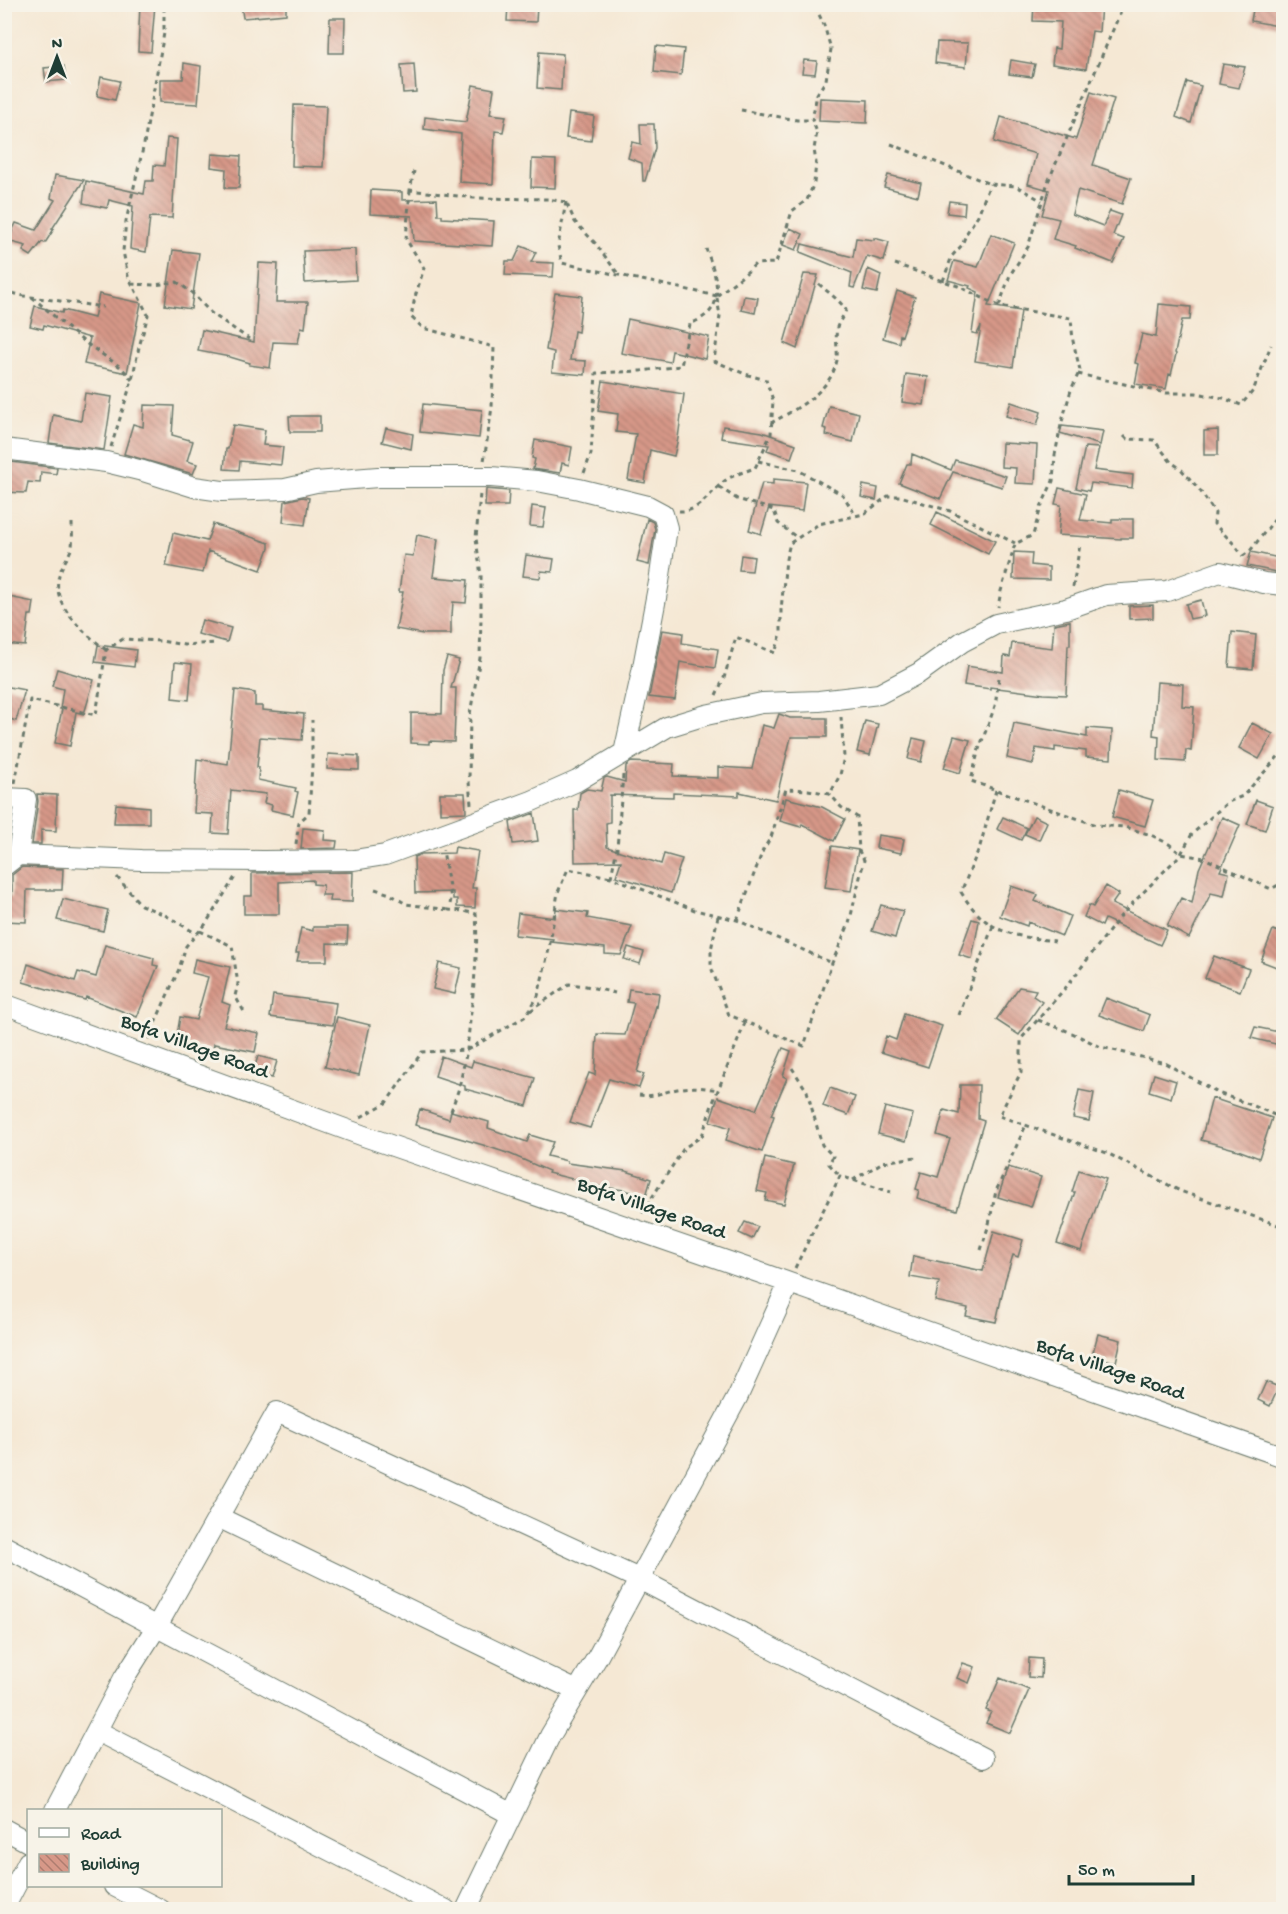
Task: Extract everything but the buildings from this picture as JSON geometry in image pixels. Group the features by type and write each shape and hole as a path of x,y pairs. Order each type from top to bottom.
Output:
{"street":[{"path":"4,449 106,462 194,487 222,491 285,489 316,483 378,477 482,477 537,481 648,506 663,514 667,528 642,672 624,753"},
{"path":"8,799 26,799 11,861 110,858 294,861 354,860 385,855 473,824 577,781 667,727 706,715 762,703 842,699 879,694 898,685 962,642 996,624 1066,609 1106,595 1167,591 1220,572 1264,583 1284,585"},
{"name":"Bofa Village Road","path":"6,1010 142,1054 341,1128 1284,1458"},
{"path":"466,1910 550,1736 639,1579 738,1396 789,1283"},
{"path":"56,1809 124,1678 157,1626 277,1412 639,1579 983,1758"},
{"path":"218,1517 577,1690"},
{"path":"4,1546 512,1815"},
{"path":"97,1731 446,1910"},
{"path":"4,1829 27,1841"},
{"path":"4,1908 27,1864"},
{"path":"116,1887 161,1910"}],"path":[{"path":"106,462 132,380 148,315 131,284 123,251 126,221 144,144 164,33 164,4"},
{"path":"579,489 591,454 596,373 681,366 690,324 708,314 717,296 730,284 744,276 755,264 776,263 792,210 807,200 814,183 816,163 814,149 817,132 812,120 817,94 826,80 831,49 824,25 814,4"},
{"path":"999,306 1010,275 1028,247 1048,182 1124,4"},
{"path":"741,110 797,120 812,120"},
{"path":"891,144 990,184 1016,186 1042,201"},
{"path":"414,171 406,238 424,268 411,317 423,328 494,347 492,407 476,538 481,576 480,658 470,714 469,782 473,824"},
{"path":"943,282 952,256 962,245 978,215 990,184"},
{"path":"410,190 474,198 548,199 566,202"},
{"path":"566,202 558,246 562,263 717,296"},
{"path":"566,202 575,222 595,243 619,276"},
{"path":"654,510 687,512 708,498 727,479 755,468 771,434 773,400 766,380 714,361 720,316 713,268 706,249"},
{"path":"895,264 958,286 999,306 1071,318 1073,341 1080,370 1071,390 1061,425 1053,481 1041,507 1033,535 1015,544 1001,591 996,624"},
{"path":"131,284 154,285 177,282 191,292 211,313 249,339"},
{"path":"771,423 804,403 827,384 837,360 837,327 846,310 840,300 829,294 818,283"},
{"path":"4,291 103,307"},
{"path":"32,297 83,341 122,368 132,380"},
{"path":"1078,374 1166,393 1196,393 1223,398 1241,405 1253,391 1270,345"},
{"path":"1124,436 1127,439 1154,440 1171,462 1180,468 1198,489 1215,513 1214,525 1243,556"},
{"path":"758,461 798,470 843,495 856,516"},
{"path":"719,487 737,499 774,510 778,523 797,538"},
{"path":"706,715 724,678 736,637 775,653 781,634 786,559 790,543 819,525 864,513 888,496 900,496 950,511 1015,544"},
{"path":"1220,572 1243,556 1282,510 1284,511"},
{"path":"72,523 72,548 60,571 57,585 61,601 90,637 106,650"},
{"path":"1066,609 1074,584 1080,544"},
{"path":"8,799 30,700 96,715 106,650 123,639 184,645 217,643"},
{"path":"999,678 995,706 978,752 971,781 1096,825 1125,827 1151,835 1169,844 1181,854 1204,858 1271,889 1284,882"},
{"path":"830,794 840,775 844,758 841,729 842,699"},
{"path":"294,861 299,822 309,813 312,720"},
{"path":"1284,750 1243,796 1227,802 1192,834 1181,854 1123,913 1067,986 1021,1039 1021,1072 999,1116 1107,1154 1180,1191 1284,1227"},
{"path":"611,877 617,848 624,753"},
{"path":"718,916 711,950 711,967 729,1016 804,1046 832,963 849,924 864,860 859,851 857,817 842,807 830,794 786,789 771,837 763,850 737,920"},
{"path":"996,790 980,846 961,892 969,906 993,926 1006,933 1055,941"},
{"path":"440,834 450,899 449,910"},
{"path":"110,858 118,880 141,904 197,934"},
{"path":"142,1054 179,969 186,946 205,926 245,860"},
{"path":"341,1128 386,1103 422,1052 467,1050 525,1016 538,996 549,949 558,892 568,869 611,877 695,909 737,920 832,963"},
{"path":"375,889 390,894 406,904 476,914 476,964 467,1050 459,1088 451,1111"},
{"path":"959,1015 993,926"},
{"path":"200,931 232,946 238,984 236,996 246,1015"},
{"path":"528,1012 569,984 615,993"},
{"path":"1038,1020 1101,1047 1166,1063 1218,1093 1284,1119"},
{"path":"632,1229 684,1148 702,1136 745,1023"},
{"path":"792,1068 807,1091 822,1145 833,1156 829,1164 840,1176 891,1192"},
{"path":"639,1095 651,1097 682,1088 700,1087 718,1090"},
{"path":"981,1250 996,1191 1026,1125"},
{"path":"853,1180 883,1162 916,1157"},
{"path":"789,1283 840,1176"}]}
